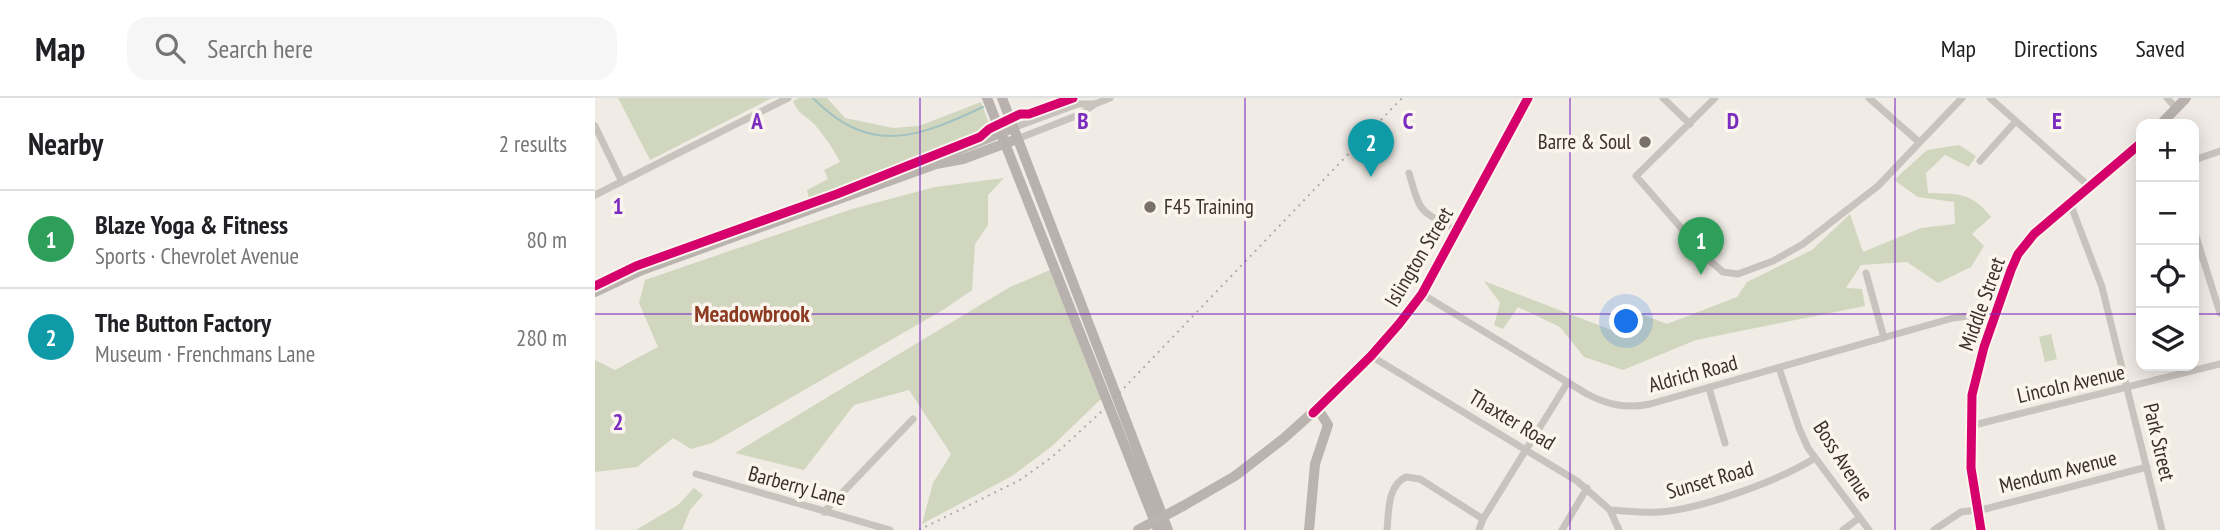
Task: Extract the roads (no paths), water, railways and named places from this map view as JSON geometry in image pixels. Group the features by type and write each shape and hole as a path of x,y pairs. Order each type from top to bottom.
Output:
{"main road":[{"path":"987,98 1158,530"},
{"path":"1002,98 1168,530"},
{"path":"2166,119 2186,98"},
{"name":"Middle Street","path":"1981,530 1971,468 1970,426 1974,382 1994,313 2011,270 2033,234 2136,147"}],"street":[{"path":"595,195 788,98"},
{"path":"595,292 630,275 936,164 960,149 1002,139 1078,104 1095,104 1110,98"},
{"name":"Islington Street","path":"1137,530 1235,477 1318,409 1371,356 1422,294 1528,98"},
{"path":"1663,98 1690,124"},
{"path":"1715,98 1636,176 1718,268 1730,275 1789,253 1816,235 1878,186 1962,98"},
{"path":"1869,98 1919,142"},
{"path":"1990,98 2090,187"},
{"path":"2167,98 2176,108"},
{"path":"1980,161 2016,121"},
{"path":"595,126 622,182"},
{"path":"2199,158 2220,151"},
{"path":"1409,173 1420,208 1457,230"},
{"name":"Park Street","path":"2070,203 2102,288 2162,530"},
{"path":"2199,245 2220,313"},
{"path":"1866,272 1884,338"},
{"name":"Aldrich Road","path":"1422,294 1598,400 1622,407 1650,404 1953,318 1994,313"},
{"name":"Thaxter Road","path":"1371,356 1587,488 1610,510 1619,530"},
{"name":"Lincoln Avenue","path":"1970,426 2220,364"},
{"name":"Boss Avenue","path":"1779,368 1799,428 1815,458 1869,530"},
{"path":"1479,530 1483,519 1568,383"},
{"path":"1709,388 1725,443"},
{"path":"1309,530 1315,464 1328,425 1318,409"},
{"path":"824,512 913,419"},
{"name":"Sunset Road","path":"1610,510 1655,512 1688,508 1759,485 1815,458"},
{"name":"Mendum Avenue","path":"1934,530 1961,512 2147,467"},
{"name":"Barberry Lane","path":"696,474 890,530"},
{"path":"1387,530 1393,491 1396,483 1406,477 1420,479 1483,519"},
{"path":"1562,530 1587,488"},
{"path":"1843,530 1859,518"}],"waterway":[{"path":"813,98 834,116 854,128 874,135 915,133 937,127 983,107"}],"railway":[{"path":"919,530 1020,480 1052,457 1100,413 1402,98"}],"place":[{"name":"Barre & Soul","path":"1645,142"},
{"name":"The Button Factory","path":"1371,177"},
{"name":"F45 Training","path":"1150,207"},
{"name":"Blaze Yoga & Fitness","path":"1701,275"}],"district":[{"name":"Meadowbrook","path":"752,314"}]}
